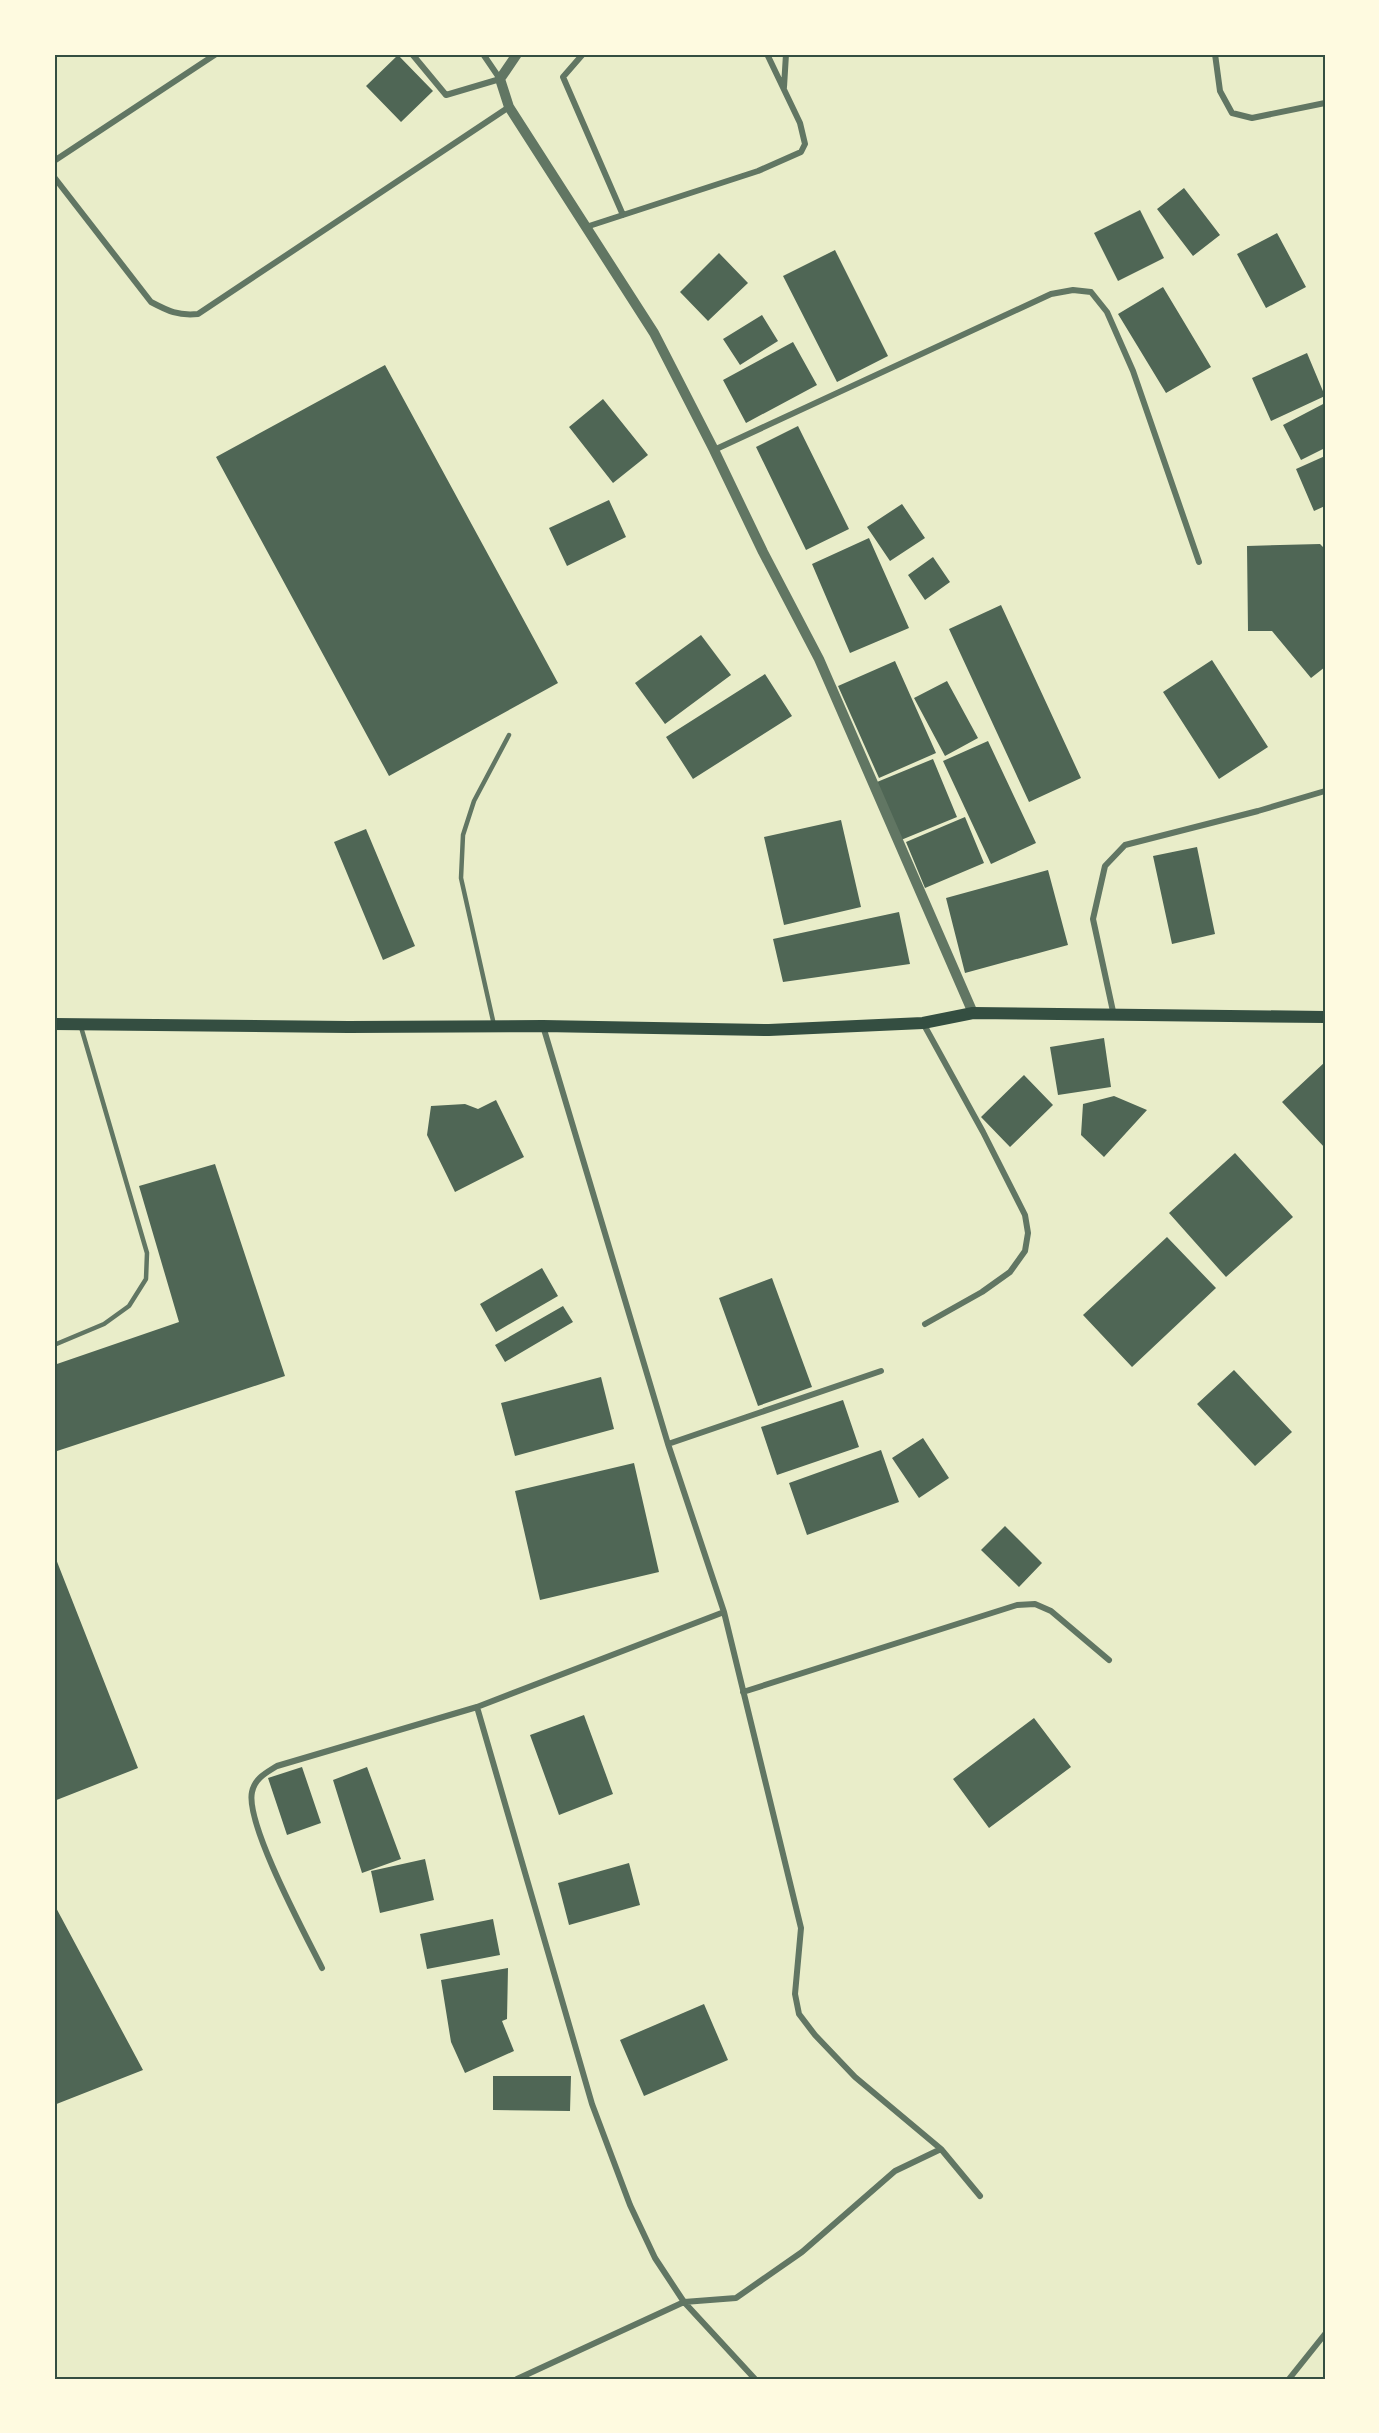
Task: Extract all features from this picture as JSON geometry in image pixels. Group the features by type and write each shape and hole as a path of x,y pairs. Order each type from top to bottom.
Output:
{"main road":[{"path":"54,1024 494,1028 543,1026 769,1030 923,1023 973,1013 1325,1017"}],"street":[{"path":"54,161 216,54"},
{"path":"412,54 446,95 500,79 517,54"},
{"path":"483,54 500,79 509,107 654,333 714,450 763,552 819,659 973,1013"},
{"path":"583,54 563,77 623,215"},
{"path":"586,227 758,171 801,152 805,144 804,136 784,87 767,54"},
{"path":"784,87 786,54"},
{"path":"1215,54 1220,91 1232,113 1252,117 1325,103"},
{"path":"54,177 151,302 174,314 184,316 198,314 509,107"},
{"path":"714,450 1051,294 1073,290 1091,292 1107,312 1133,371 1199,562"},
{"path":"1114,1016 1093,919 1105,866 1125,845 1258,811 1325,791"},
{"path":"923,1023 983,1132 1025,1215 1028,1233 1025,1251 1010,1272 982,1292 925,1324"},
{"path":"543,1026 668,1444 724,1612 801,1928 795,1994 800,2014 815,2035 855,2077 941,2149 980,2196"},
{"path":"668,1444 881,1371"},
{"path":"743,1692 1017,1605 1035,1604 1051,1611 1110,1660"},
{"path":"322,1968 265,1850 251,1805 252,1791 257,1778 277,1766 477,1707 724,1612"},
{"path":"477,1707 592,2104 635,2216 655,2258 684,2302 755,2379"},
{"path":"517,2379 684,2302 736,2298 802,2252 895,2171 941,2149"},
{"path":"1289,2379 1325,2334"}],"lane":[{"path":"494,1028 460,878 463,835 474,801 509,735"},
{"path":"54,1344 104,1324 129,1306 146,1279 147,1253 80,1024"}],"building":[{"path":"398,55 433,91 401,122 366,86"},
{"path":"1184,188 1220,235 1193,256 1157,209"},
{"path":"1140,210 1164,258 1118,281 1094,233"},
{"path":"1277,233 1306,287 1266,308 1237,254"},
{"path":"835,250 888,356 837,382 783,276"},
{"path":"719,253 748,283 708,321 680,292"},
{"path":"1163,287 1211,367 1166,393 1118,314"},
{"path":"762,315 778,341 740,365 723,339"},
{"path":"793,342 817,385 746,423 723,380"},
{"path":"1307,353 1325,396 1271,421 1252,378"},
{"path":"385,365 558,683 389,776 216,457"},
{"path":"603,399 648,455 613,483 569,427"},
{"path":"1325,403 1325,448 1301,460 1283,425"},
{"path":"798,426 849,529 806,550 756,447"},
{"path":"1325,456 1325,506 1314,511 1296,469"},
{"path":"609,500 626,537 567,566 549,528"},
{"path":"902,504 925,538 890,561 867,527"},
{"path":"869,538 909,628 850,653 812,564"},
{"path":"1320,544 1325,549 1325,667 1311,678 1272,631 1248,631 1247,546"},
{"path":"933,557 950,582 925,600 908,575"},
{"path":"1001,605 1081,778 1029,802 949,629"},
{"path":"701,635 731,675 665,724 635,683"},
{"path":"1212,660 1268,747 1219,779 1163,692"},
{"path":"895,661 936,753 879,778 838,686"},
{"path":"765,674 792,716 693,779 666,737"},
{"path":"947,681 978,738 945,756 914,698"},
{"path":"988,741 1036,843 991,864 943,761"},
{"path":"933,759 957,817 901,840 877,782"},
{"path":"965,817 984,863 925,888 906,842"},
{"path":"841,820 861,907 784,925 764,837"},
{"path":"366,829 415,946 383,960 334,842"},
{"path":"1197,847 1215,934 1172,944 1153,856"},
{"path":"1048,870 1068,945 965,973 946,898"},
{"path":"899,912 910,964 783,982 773,939"},
{"path":"1104,1038 1111,1087 1058,1095 1050,1047"},
{"path":"1325,1062 1325,1148 1282,1102"},
{"path":"1024,1075 1053,1105 1010,1147 981,1117"},
{"path":"1114,1096 1147,1110 1104,1157 1081,1135 1083,1104"},
{"path":"496,1100 524,1157 455,1192 427,1135 431,1106 465,1104 478,1109"},
{"path":"1235,1153 1293,1217 1226,1277 1169,1213"},
{"path":"215,1164 285,1376 54,1452 54,1365 179,1322 139,1186"},
{"path":"1167,1237 1216,1288 1132,1367 1083,1315"},
{"path":"542,1268 558,1296 496,1332 480,1304"},
{"path":"772,1278 812,1387 758,1406 719,1298"},
{"path":"563,1306 573,1322 505,1362 495,1345"},
{"path":"1234,1370 1292,1432 1255,1466 1197,1404"},
{"path":"601,1377 614,1429 515,1456 501,1403"},
{"path":"843,1400 859,1447 777,1475 761,1427"},
{"path":"923,1438 949,1478 919,1498 892,1458"},
{"path":"881,1450 899,1502 807,1535 789,1483"},
{"path":"634,1463 659,1572 540,1600 515,1491"},
{"path":"1005,1526 1042,1563 1019,1587 981,1550"},
{"path":"54,1554 138,1768 54,1801"},
{"path":"584,1715 613,1794 559,1815 530,1735"},
{"path":"1034,1718 1071,1767 989,1828 953,1779"},
{"path":"302,1767 321,1823 287,1835 268,1778"},
{"path":"367,1767 401,1859 362,1873 333,1780"},
{"path":"425,1859 434,1900 380,1913 371,1871"},
{"path":"629,1863 640,1905 569,1925 558,1883"},
{"path":"54,1904 143,2070 54,2105"},
{"path":"493,1919 500,1955 427,1969 420,1934"},
{"path":"508,1968 507,2019 502,2021 514,2051 465,2073 451,2042 441,1980"},
{"path":"704,2004 728,2060 644,2096 620,2040"},
{"path":"493,2076 571,2076 570,2111 493,2110"}]}
